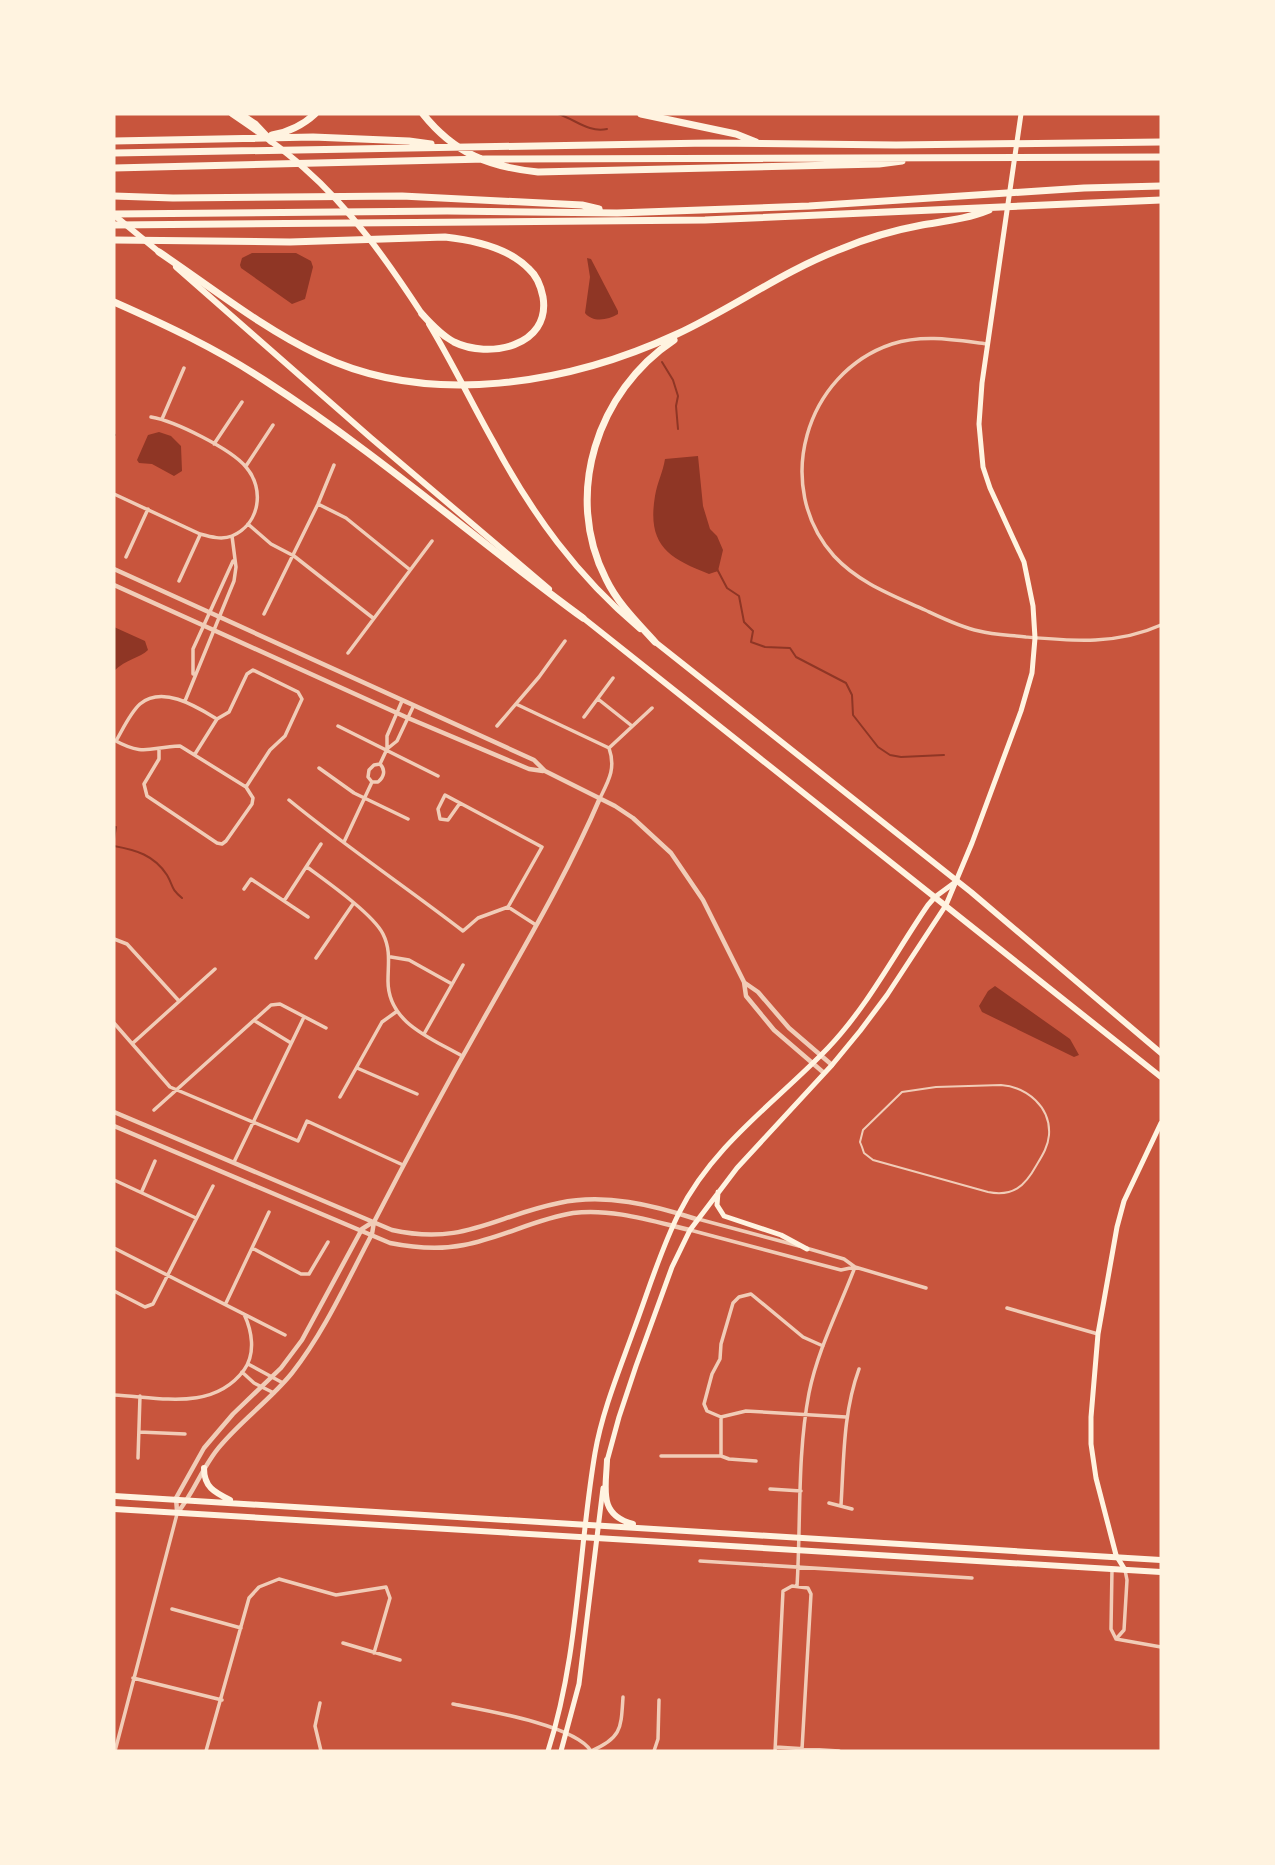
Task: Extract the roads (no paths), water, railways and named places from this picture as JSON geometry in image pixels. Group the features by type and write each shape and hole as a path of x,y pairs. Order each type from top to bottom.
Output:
{"highway":[{"path":"240,114 271,141"},
{"path":"255,139 291,130 315,114"},
{"path":"423,114 438,132 455,146 497,166 525,171 879,164 923,157"},
{"path":"641,114 736,134 760,144"},
{"path":"114,141 361,138 452,147"},
{"path":"114,153 452,147 1161,142"},
{"path":"114,167 486,159 1161,157"},
{"path":"114,214 447,211 617,213 809,206 1084,188 1161,186"},
{"path":"114,196 402,196 582,205 617,213"},
{"path":"114,225 705,220 1161,200"},
{"path":"655,642 619,603 605,578 589,530 587,499 592,457 609,411 636,370 673,340 775,280 840,249 921,225 967,218 996,207"},
{"path":"114,240 290,242 445,237 461,239 499,251 529,268 536,277 544,300 544,311 533,332 514,346 494,351 474,349 451,341 422,313"},
{"path":"159,252 264,323 319,355 373,374 428,383 507,383 563,372 643,349 719,315"},
{"path":"114,302 227,357 307,408 583,618"}],"main road":[{"path":"232,114 253,125"},
{"path":"561,1751 579,1684 607,1460 619,1417 672,1266 696,1219 718,1190 832,1065 882,1003 946,905 1030,685 1035,638 1033,606 1024,562 990,488 982,460 979,416 1020,117"},
{"path":"271,141 316,179 376,248 422,313 518,485 569,559 603,597 655,642 957,881 1161,1053"},
{"path":"114,214 583,618 1161,1077"},
{"path":"548,1751 563,1700 570,1663 595,1449 605,1412 679,1213 721,1152 752,1118 820,1056 864,1002 935,897 957,881"},
{"path":"1125,1570 1116,1555 1096,1478 1091,1440 1098,1334 1120,1214 1161,1123"},
{"path":"718,1190 717,1205 724,1216 781,1235 807,1249"},
{"path":"607,1460 606,1498 611,1513 627,1522 659,1528"},
{"path":"204,1468 208,1487 235,1502"},
{"path":"114,1496 1116,1555 1161,1560"},
{"path":"114,1509 1161,1572"},
{"path":"1112,1569 1116,1555"}],"street":[{"path":"988,345 942,338 918,338 882,348 853,365 828,391 811,421 802,460 804,489 810,516 823,541 842,563 863,580 966,628 1074,642 1131,636 1161,625"},
{"path":"162,419 184,369"},
{"path":"214,444 242,402"},
{"path":"114,494 200,534 213,537 232,536 248,524 256,510 257,488 246,466 176,423 151,417"},
{"path":"246,466 273,425"},
{"path":"264,614 294,556 334,466"},
{"path":"318,504 346,518 410,569"},
{"path":"126,557 148,509"},
{"path":"248,524 271,544 294,556 373,618"},
{"path":"179,580 200,534"},
{"path":"185,701 234,581 236,567 232,536"},
{"path":"348,653 432,541"},
{"path":"193,677 193,649 234,559"},
{"path":"114,569 534,760 545,771 633,818 671,853 694,885 744,982 746,996 767,1023 824,1073"},
{"path":"114,585 408,719 529,769 545,771"},
{"path":"497,726 565,641"},
{"path":"195,754 217,719 229,712 247,674 253,670 298,692 302,699 285,736 275,743 246,787"},
{"path":"584,717 613,678"},
{"path":"159,749 159,759 144,784 147,796 222,844 252,804 253,798 246,787 180,746 137,751 115,741 141,703 151,698 185,701 217,719"},
{"path":"598,699 632,726"},
{"path":"380,764 387,749 387,736 402,701"},
{"path":"115,1751 178,1512 204,1468 226,1439 283,1383 316,1339 372,1234 374,1222 403,1165 583,838 612,774 614,764 609,748 516,704"},
{"path":"387,749 397,741 413,707"},
{"path":"609,748 652,708"},
{"path":"338,726 438,776"},
{"path":"372,782 368,777 369,770 380,764"},
{"path":"372,782 378,782 383,776 384,770 380,764"},
{"path":"319,768 364,799 408,819"},
{"path":"344,842 372,782"},
{"path":"289,800 333,836 463,931 478,918 508,907 542,847 460,803 445,795 438,809 440,819 448,820 460,803"},
{"path":"284,901 321,844"},
{"path":"307,867 380,928 390,957 388,988 396,1012 410,1026 463,1056"},
{"path":"244,889 251,879 308,916"},
{"path":"316,958 353,904"},
{"path":"508,907 536,925"},
{"path":"114,939 127,944 179,1001"},
{"path":"390,957 409,960 452,984"},
{"path":"424,1034 463,965"},
{"path":"132,1043 215,969"},
{"path":"744,982 758,992 789,1028 832,1065"},
{"path":"154,1110 271,1005 275,1004 326,1028"},
{"path":"340,1097 382,1023 396,1012"},
{"path":"234,1162 304,1017"},
{"path":"255,1021 291,1043"},
{"path":"114,1023 170,1087 299,1141 307,1121 403,1165"},
{"path":"357,1068 417,1094"},
{"path":"114,1112 374,1222 413,1234 459,1233 561,1202 590,1199 621,1201 679,1213 844,1259 855,1267 926,1288"},
{"path":"114,1126 390,1243 433,1249 464,1246 548,1218 576,1213 604,1213 690,1230 841,1270 855,1267"},
{"path":"141,1192 155,1161"},
{"path":"114,1180 196,1218"},
{"path":"114,1291 145,1307 153,1304 213,1186"},
{"path":"226,1303 269,1212"},
{"path":"178,1512 176,1498 211,1438 233,1413 271,1378 302,1340 362,1229 374,1222"},
{"path":"252,1248 301,1274 309,1274 328,1242"},
{"path":"114,1248 285,1335"},
{"path":"797,1586 806,1416 811,1387 822,1346 855,1267"},
{"path":"822,1346 803,1337 751,1294 739,1297 733,1303 721,1344 720,1359 712,1374 704,1404 707,1411 721,1417 746,1411 846,1417"},
{"path":"1007,1308 1098,1334"},
{"path":"114,1395 187,1399 207,1397 225,1390 248,1364 251,1330 244,1314"},
{"path":"248,1364 283,1383"},
{"path":"842,1505 846,1417 859,1369"},
{"path":"242,1373 274,1393"},
{"path":"138,1458 140,1396"},
{"path":"721,1417 721,1456"},
{"path":"139,1432 185,1434"},
{"path":"661,1456 721,1456 756,1461"},
{"path":"770,1489 801,1491"},
{"path":"829,1503 852,1509"},
{"path":"700,1561 972,1578"},
{"path":"1112,1569 1111,1629 1116,1639"},
{"path":"1116,1639 1124,1630 1125,1570"},
{"path":"206,1751 249,1598 259,1587 279,1578 336,1595 386,1587 390,1598 374,1653"},
{"path":"802,1749 811,1594 807,1588 797,1586 783,1591 775,1749 839,1751"},
{"path":"172,1609 241,1628"},
{"path":"1116,1639 1161,1647"},
{"path":"343,1643 400,1660"},
{"path":"133,1678 222,1700"},
{"path":"453,1704 510,1715 566,1733 584,1742 591,1751 614,1739 619,1731 623,1697"},
{"path":"654,1751 659,1700"},
{"path":"320,1703 315,1726 321,1751"}],"lane":[{"path":"1010,1086 1026,1093 1039,1104 1046,1116 1049,1135 1045,1151 1028,1181 1012,1192 998,1194 873,1160 864,1153 860,1142 863,1130 875,1117 902,1092 908,1090 1010,1086"}],"waterway":[{"path":"558,114 594,129 607,129"},
{"path":"662,362 673,380 678,396 678,429"},
{"path":"717,569 727,588 739,596 744,622 753,631 751,642 765,647 790,648 796,657 846,683 852,695 853,715 878,747 890,755 901,757 944,755"},
{"path":"114,827 114,839"},
{"path":"114,846 150,858 162,868 182,898"}]}
